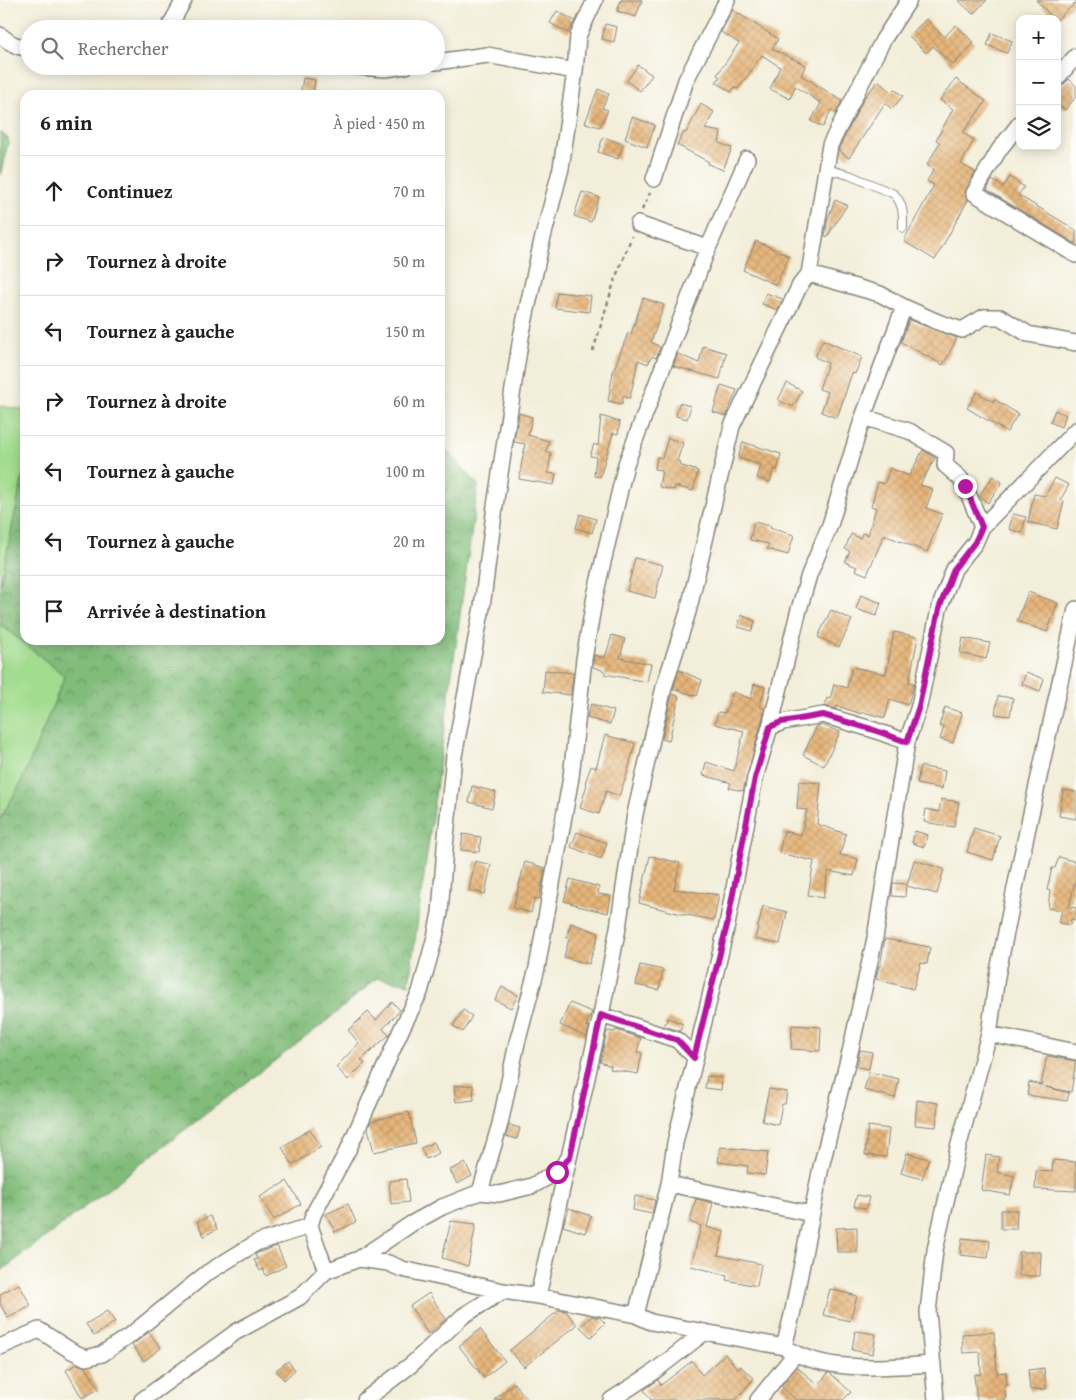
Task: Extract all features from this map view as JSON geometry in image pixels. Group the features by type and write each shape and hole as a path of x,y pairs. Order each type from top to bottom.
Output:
{"street":[{"path":"173,20 184,0"},
{"path":"326,1271 310,1226 313,1215 349,1148 420,992 435,937 440,913 454,756 482,607 495,506 520,347 541,244 561,168 578,36 595,0"},
{"path":"654,179 686,80 727,0"},
{"path":"538,1296 601,1015 618,928 635,814 664,687 688,612 732,426 800,285 809,274 830,145 883,40 910,0"},
{"path":"0,35 20,48"},
{"path":"445,61 487,55 575,71"},
{"path":"1061,73 1076,56"},
{"path":"1016,128 998,150 974,193 1076,255"},
{"path":"480,1192 500,1124 517,1043 537,968 571,777 584,659 595,596 626,464 708,248 747,159"},
{"path":"638,224 708,248"},
{"path":"809,274 880,294 938,322 962,330 984,317 1000,317 1028,334 1076,343"},
{"path":"636,1315 669,1184 675,1143 694,1058 727,925 755,778 770,727 801,603 809,576 830,525 863,416 904,307"},
{"path":"863,416 909,431 946,453 945,465 960,478 965,486 982,527"},
{"path":"758,1400 789,1350 792,1315 821,1167 851,1048 875,938 907,742 919,706 939,609 954,569 975,542 982,527 1076,430"},
{"path":"936,1400 928,1312 935,1250 958,1148 989,1034 997,976 1020,858 1076,609"},
{"path":"770,727 782,722 823,715 907,742"},
{"path":"601,1015 677,1040 694,1058"},
{"path":"989,1034 1076,1052"},
{"path":"142,1400 236,1332 300,1297 326,1271 359,1259 411,1224 442,1207 480,1192 499,1194 532,1186 557,1172 570,1157"},
{"path":"669,1184 812,1214"},
{"path":"0,1347 40,1330 86,1358 102,1354 134,1333 207,1273 256,1243 310,1226"},
{"path":"359,1259 388,1263 402,1269 503,1292 538,1296 636,1315 651,1322 789,1350 831,1364 875,1367 933,1364"},
{"path":"365,1400 412,1364 462,1316 503,1292"},
{"path":"611,1400 651,1374 705,1332"}],"lane":[{"path":"826,169 850,175 894,194 903,209 903,228"}],"path":[{"path":"594,351 615,279 654,179"}],"green space":[{"path":"0,132 9,139 0,176"},
{"path":"0,406 20,409 20,490 0,585"},
{"path":"445,450 478,485 409,984 377,978 328,1020 0,1272 0,819 21,783 65,676 26,645 445,645"},
{"path":"20,490 20,640 0,624 0,585"},
{"path":"0,624 20,640 20,645 26,645 65,676 21,783 0,819"}],"building":[{"path":"621,0 642,0 636,17 617,11"},
{"path":"958,0 987,0 973,14"},
{"path":"1036,0 1076,0 1061,16 1050,15"},
{"path":"733,10 778,39 772,49 806,65 801,75 842,101 836,113 831,110 823,127 811,121 821,103 795,86 790,99 770,89 780,67 762,55 738,89 735,87 731,92 716,82 720,77 717,75 739,43 721,32"},
{"path":"557,11 575,21 568,33 550,23"},
{"path":"926,19 944,37 956,25 974,43 953,65 933,46 926,53 909,36"},
{"path":"605,24 617,27 614,42 602,39"},
{"path":"992,33 1012,41 1007,53 987,45"},
{"path":"638,65 652,75 640,91 627,81"},
{"path":"303,78 315,80 313,90 301,90"},
{"path":"956,79 986,101 963,133 974,140 961,164 975,172 965,192 968,200 935,260 905,242 905,238 934,185 927,181 934,169 927,165 940,142 936,140 953,109 940,100"},
{"path":"1069,79 1076,86 1076,97 1065,110 1061,107 1061,86"},
{"path":"878,81 891,92 894,89 903,96 892,109 885,103 849,158 839,151 839,148 864,98"},
{"path":"598,89 609,94 602,108 608,110 600,127 585,123"},
{"path":"701,104 714,112 705,129 721,132 719,143 732,148 723,170 708,164 709,162 677,145 684,132 686,133"},
{"path":"632,117 655,125 647,147 625,139"},
{"path":"603,137 623,144 618,159 598,152"},
{"path":"1010,177 1024,187 1018,195 1076,230 1076,244 987,190 992,180 1003,187"},
{"path":"582,192 599,197 591,222 574,216"},
{"path":"835,200 847,205 827,237 825,236 828,218"},
{"path":"756,241 789,256 776,285 743,270"},
{"path":"557,292 591,296 589,312 555,308"},
{"path":"766,293 783,299 778,310 762,304"},
{"path":"643,298 664,305 651,342 660,347 656,358 652,356 648,364 638,360 630,398 623,396 622,404 608,401 613,372 628,333 631,334"},
{"path":"909,320 957,338 943,365 901,342"},
{"path":"823,340 862,357 855,374 852,373 837,418 821,412 828,392 819,389 828,363 815,357"},
{"path":"703,346 726,353 720,379 673,366 678,354 699,363"},
{"path":"787,383 802,391 793,407 778,400"},
{"path":"721,385 737,390 726,416 713,412"},
{"path":"977,392 993,402 994,399 1018,414 1007,432 967,408"},
{"path":"679,403 691,406 687,419 676,416"},
{"path":"1055,410 1066,415 1061,427 1050,422"},
{"path":"519,413 532,417 528,435 549,441 546,452 551,453 548,473 556,474 554,485 519,479 525,444 514,442"},
{"path":"601,416 620,422 618,434 613,433 600,477 594,476 596,457 590,456 594,444 598,446"},
{"path":"668,438 683,443 677,461 680,462 679,465 698,471 693,491 675,486 674,490 659,487 662,470 655,469 657,457 662,458"},
{"path":"743,442 781,454 777,470 774,469 770,482 757,478 761,465 738,458"},
{"path":"923,450 935,458 920,485 933,489 926,508 942,514 927,552 884,535 867,575 855,570 857,567 845,562 850,551 845,549 851,534 860,538 862,533 868,535 876,508 871,506 878,482 884,484 890,468 909,476"},
{"path":"993,476 1002,482 988,503 979,496"},
{"path":"1055,478 1069,485 1060,500 1064,501 1057,529 1028,522 1034,494 1045,496"},
{"path":"580,514 596,519 592,533 576,528"},
{"path":"1013,514 1026,517 1022,533 1009,529"},
{"path":"754,522 794,535 788,555 767,549 769,544 750,540"},
{"path":"635,558 663,565 655,598 627,591"},
{"path":"1028,592 1058,603 1047,632 1017,621"},
{"path":"861,595 881,603 876,616 856,609"},
{"path":"831,610 852,620 839,647 818,637"},
{"path":"741,615 755,621 752,631 738,627"},
{"path":"894,632 918,637 909,682 914,683 908,705 890,699 885,718 863,712 862,714 837,706 836,709 825,706 827,698 830,699 834,684 847,688 852,667 886,674"},
{"path":"612,635 625,639 620,658 651,664 647,682 605,674 605,671 593,667 594,655 605,658"},
{"path":"963,638 990,643 986,659 960,653"},
{"path":"545,670 573,673 571,695 543,692"},
{"path":"679,670 702,680 697,696 673,689"},
{"path":"1026,672 1044,679 1040,691 1022,684"},
{"path":"754,684 765,687 760,707 765,709 743,791 729,788 731,783 703,775 706,762 734,771 744,731 715,724 718,712 725,713 733,692 751,699"},
{"path":"672,694 679,696 669,741 662,739"},
{"path":"998,696 1013,698 1010,716 995,714"},
{"path":"591,704 614,711 610,724 587,718"},
{"path":"945,707 962,713 953,743 940,739 944,727 939,726"},
{"path":"822,725 840,732 824,766 803,755 817,726"},
{"path":"605,735 635,743 619,796 606,791 599,814 580,808 587,784 585,783 591,766 596,768"},
{"path":"920,766 945,771 942,789 917,784"},
{"path":"799,781 821,783 817,824 846,834 840,855 858,859 854,876 828,871 823,898 808,895 814,861 779,853 784,831 801,835 807,810 797,809"},
{"path":"472,786 496,792 492,808 469,802"},
{"path":"1063,790 1076,792 1076,819 1059,816"},
{"path":"941,799 959,802 954,827 924,822 926,809 939,812"},
{"path":"974,828 1000,836 993,860 967,852"},
{"path":"915,831 928,835 924,847 912,843"},
{"path":"577,832 607,843 601,859 571,847"},
{"path":"463,834 481,837 479,852 461,850"},
{"path":"650,856 680,863 674,889 719,895 714,920 639,903"},
{"path":"1059,857 1076,862 1076,878 1069,907 1076,908 1076,920 1071,919 1070,925 1059,923 1062,910 1048,908 1050,891 1047,890 1052,868 1055,868"},
{"path":"914,860 944,869 937,894 907,886"},
{"path":"475,861 491,865 485,894 469,890"},
{"path":"525,862 545,868 539,899 535,898 531,913 513,908"},
{"path":"570,879 599,887 598,894 611,896 608,913 564,901"},
{"path":"893,883 906,884 905,897 892,896"},
{"path":"763,906 787,912 780,944 755,939"},
{"path":"571,923 599,933 589,964 564,957 569,939 566,938"},
{"path":"885,939 930,947 927,964 921,963 913,989 876,979"},
{"path":"640,965 663,970 659,990 636,985"},
{"path":"502,987 518,995 511,1008 495,1000"},
{"path":"392,1002 400,1010 383,1029 389,1035 361,1060 365,1063 348,1080 336,1067 359,1043 348,1030 368,1012 376,1020"},
{"path":"570,1003 592,1012 586,1026 589,1026 587,1037 560,1025"},
{"path":"463,1010 472,1016 463,1032 453,1026"},
{"path":"668,1018 683,1024 680,1031 664,1026"},
{"path":"792,1025 821,1027 820,1051 791,1049"},
{"path":"616,1030 641,1038 637,1052 642,1053 638,1074 610,1069 611,1066 600,1062 607,1031 615,1032"},
{"path":"860,1050 872,1052 869,1069 857,1067"},
{"path":"1047,1056 1076,1061 1071,1092 1046,1087 1069,1093 1067,1101 1027,1095 1029,1082 1041,1085"},
{"path":"869,1072 899,1079 895,1098 864,1090"},
{"path":"707,1076 722,1078 721,1090 705,1088"},
{"path":"473,1085 474,1100 456,1102 454,1086"},
{"path":"769,1089 787,1092 785,1104 782,1104 778,1125 762,1121"},
{"path":"917,1100 938,1103 936,1127 915,1125"},
{"path":"409,1112 416,1143 374,1152 368,1128 371,1121"},
{"path":"509,1125 520,1128 517,1139 506,1136"},
{"path":"868,1126 889,1129 886,1157 865,1155"},
{"path":"310,1129 321,1147 292,1165 282,1147"},
{"path":"434,1142 439,1153 426,1159 421,1148"},
{"path":"720,1147 768,1152 765,1175 747,1173 748,1166 718,1162"},
{"path":"907,1153 929,1159 922,1179 901,1173"},
{"path":"986,1155 999,1157 997,1172 1014,1176 1010,1195 981,1190"},
{"path":"1053,1160 1076,1162 1076,1191 1035,1189 1036,1171 1052,1172"},
{"path":"465,1163 472,1176 457,1184 450,1170"},
{"path":"406,1179 409,1202 391,1204 389,1181"},
{"path":"287,1181 301,1204 274,1220 260,1197"},
{"path":"857,1195 869,1197 866,1209 854,1206"},
{"path":"635,1196 655,1200 652,1214 633,1210"},
{"path":"696,1199 713,1203 707,1227 724,1232 718,1255 761,1264 757,1286 726,1280 727,1275 691,1266 701,1226 690,1222"},
{"path":"348,1204 356,1222 335,1232 326,1214"},
{"path":"569,1208 591,1216 585,1233 563,1226"},
{"path":"1001,1210 1017,1210 1016,1229 1001,1229"},
{"path":"210,1216 217,1229 204,1236 197,1222"},
{"path":"451,1221 476,1224 468,1266 442,1258"},
{"path":"857,1227 857,1252 837,1252 836,1228"},
{"path":"962,1238 990,1241 988,1258 960,1255"},
{"path":"277,1246 286,1266 266,1276 263,1269 260,1271 254,1260 257,1259 255,1254"},
{"path":"1019,1252 1041,1252 1040,1276 1019,1276"},
{"path":"19,1284 31,1306 8,1318 0,1304 0,1294"},
{"path":"830,1289 857,1296 850,1321 823,1315"},
{"path":"429,1293 446,1319 428,1334 410,1306"},
{"path":"559,1310 566,1311 577,1325 524,1367 510,1350"},
{"path":"107,1311 115,1322 94,1336 86,1324"},
{"path":"592,1316 600,1318 605,1323 591,1337 580,1327"},
{"path":"480,1329 505,1361 484,1378 459,1346"},
{"path":"855,1331 876,1334 873,1354 852,1350"},
{"path":"149,1332 161,1348 144,1361 132,1345"},
{"path":"994,1332 997,1373 1006,1372 1007,1385 1004,1385 1006,1400 977,1400 974,1375 981,1374 980,1352 963,1353 962,1334"},
{"path":"725,1354 738,1369 740,1366 754,1378 736,1400 651,1400 644,1390 658,1380 661,1385 692,1361 702,1375"},
{"path":"288,1361 295,1370 284,1380 276,1370"},
{"path":"77,1364 86,1367 99,1389 82,1398 66,1370"},
{"path":"797,1367 818,1385 830,1373 851,1392 843,1400 796,1400 781,1386"},
{"path":"1044,1368 1046,1389 1030,1390 1028,1370"},
{"path":"514,1383 528,1400 494,1400"}],"route":[{"path":"557,1172 570,1157 601,1015 677,1040 694,1058 727,925 755,778 770,727 782,722 823,715 907,742 919,706 939,609 954,569 975,542 982,527 965,486"}]}
